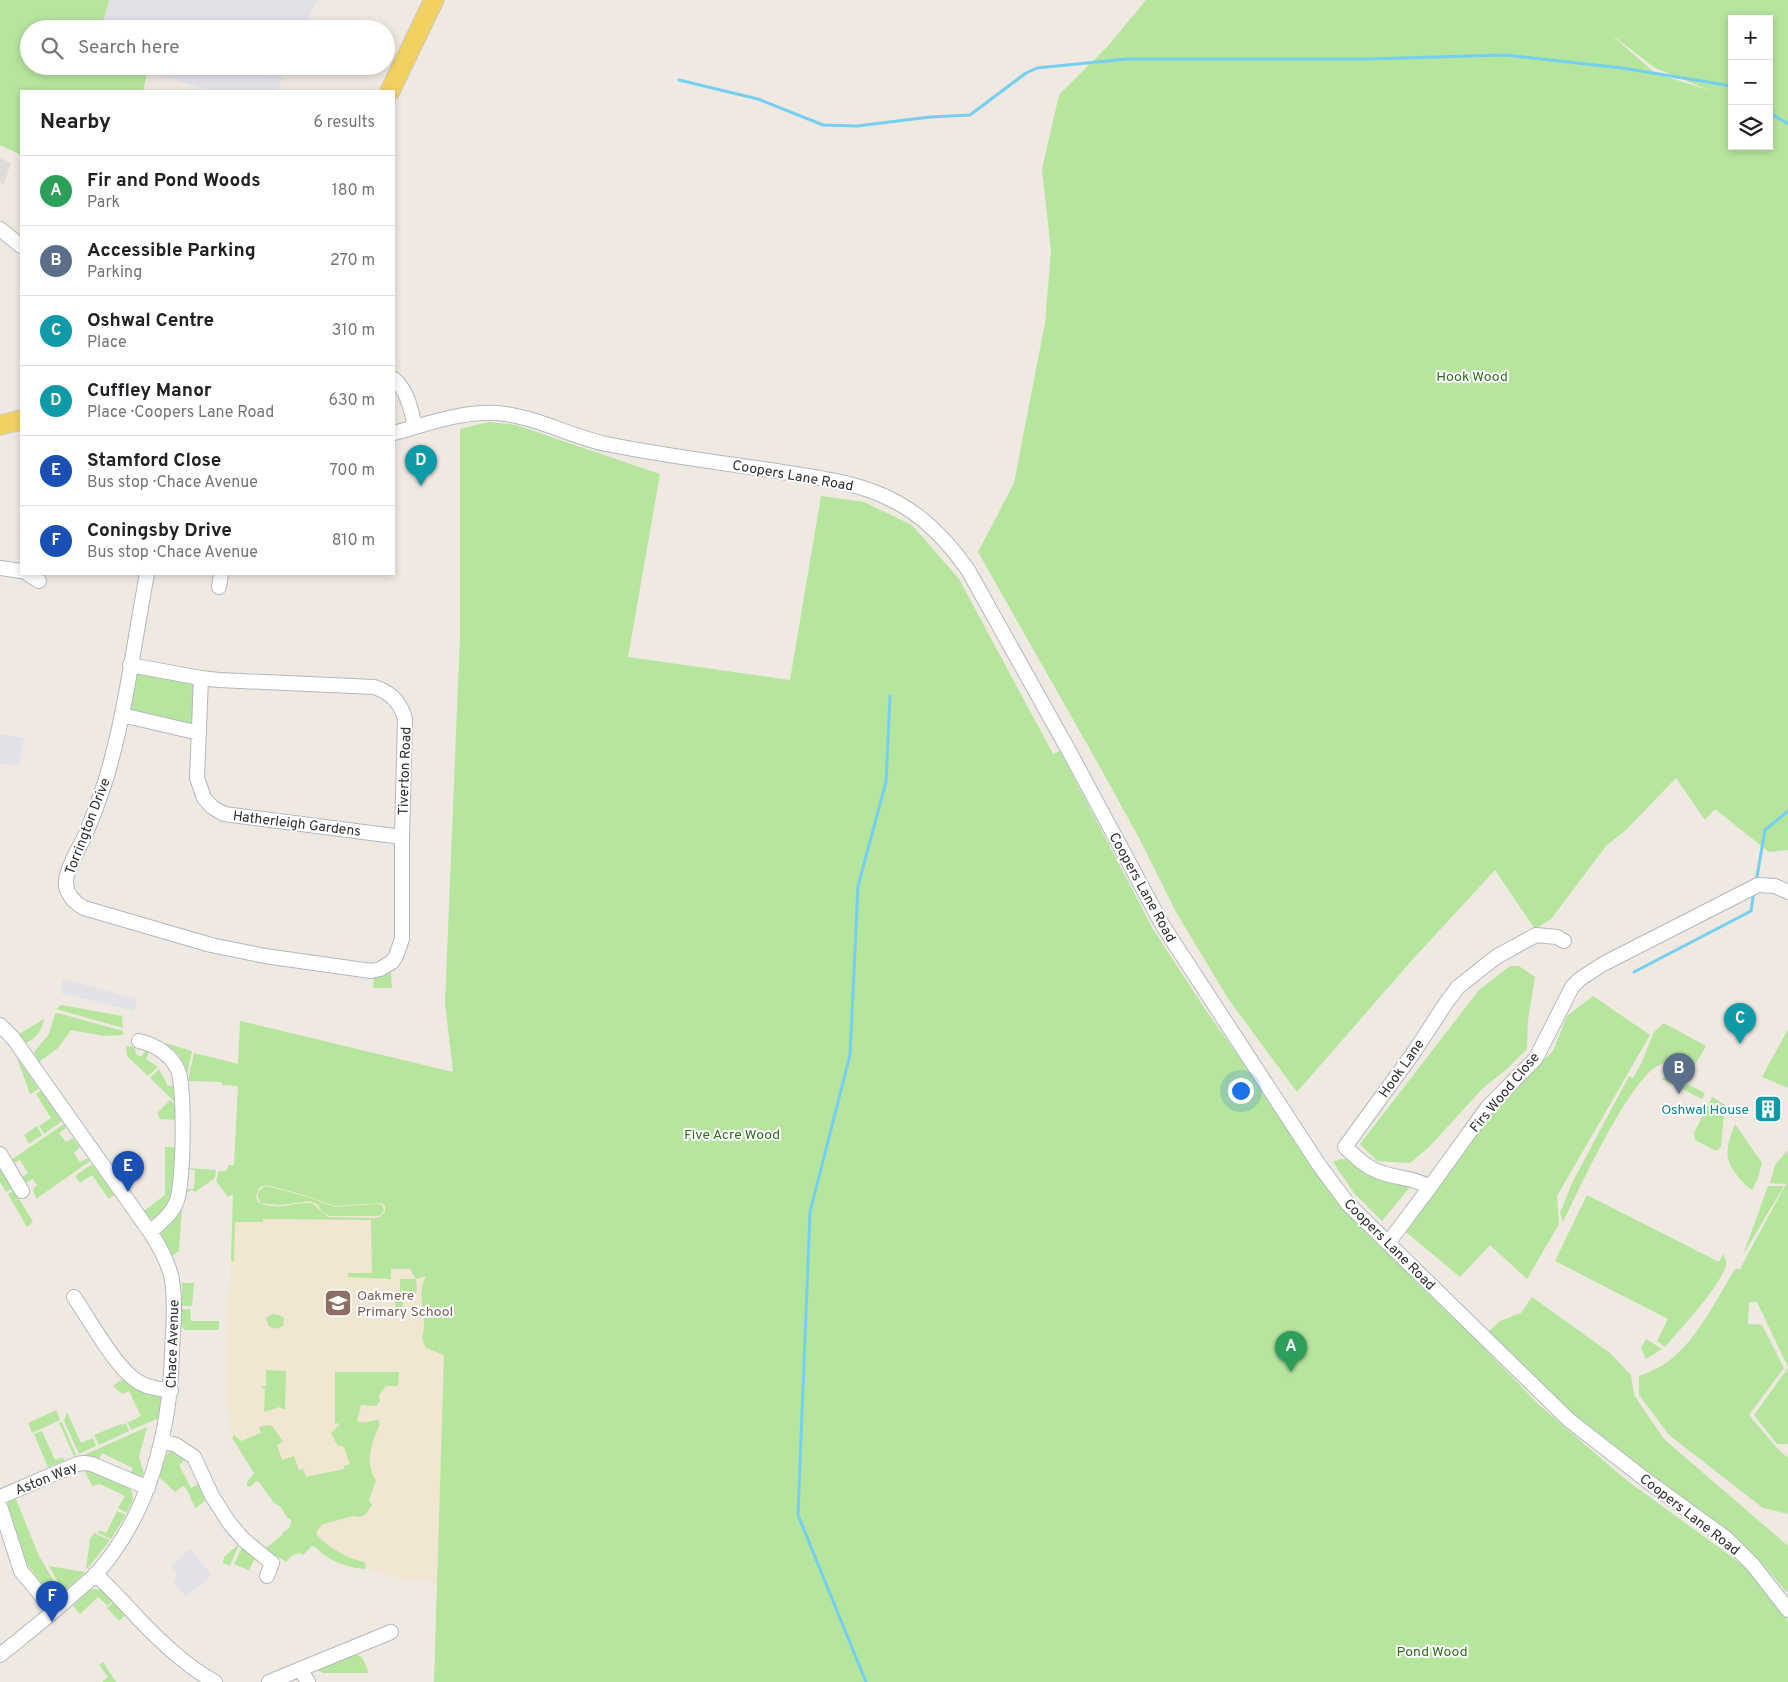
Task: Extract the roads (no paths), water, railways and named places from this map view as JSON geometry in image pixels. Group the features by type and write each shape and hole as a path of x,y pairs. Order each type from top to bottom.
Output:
{"main road":[{"path":"390,90 434,0"},
{"path":"0,425 20,420"}],"street":[{"path":"0,229 20,245"},
{"path":"395,380 407,396 415,427"},
{"name":"Coopers Lane Road","path":"395,433 467,415 497,413 521,417 599,442 637,450 806,475 847,483 898,502 931,526 953,549 968,570 1069,751 1168,935 1319,1166 1348,1204 1569,1420 1646,1480 1726,1538 1753,1565 1788,1610"},
{"path":"0,568 20,571"},
{"name":"Torrington Drive","path":"147,575 122,715 106,780 66,882 71,898 84,908 211,945 266,956 363,970"},
{"name":"Tiverton Road","path":"130,665 201,678 374,687 386,691 399,704 405,719 401,944 396,956 387,965 380,969 363,970"},
{"name":"Hatherleigh Gardens","path":"201,678 198,778 204,798 212,807 224,814 402,837"},
{"path":"122,715 199,733"},
{"name":"Firs Wood Close","path":"1388,1243 1487,1108 1536,1058 1572,987 1580,979 1612,960 1758,885 1775,886 1788,892"},
{"name":"Hook Lane","path":"1430,1187 1418,1180 1377,1171 1363,1163 1345,1148 1458,987 1496,957 1536,935 1557,937 1564,941"},
{"name":"Chace Avenue","path":"0,1025 13,1038 150,1232 160,1248 172,1279 174,1296 171,1391 162,1441 148,1488 125,1533 95,1574 54,1611 0,1655"},
{"path":"139,1041 153,1045 168,1055 178,1070 182,1096 181,1166 178,1196 172,1210 150,1232"},
{"path":"0,1154 22,1191"},
{"path":"74,1296 122,1369 138,1382 154,1388 171,1391"},
{"path":"162,1441 176,1445 194,1457 212,1496 230,1524 244,1540 272,1563 267,1576"},
{"name":"Aston Way","path":"0,1497 69,1467 84,1463 92,1464 148,1488"},
{"path":"0,1506 21,1571 54,1611"},
{"path":"95,1574 106,1583 161,1641 215,1682"},
{"path":"269,1682 390,1632"},
{"path":"300,1669 308,1682"}],"waterway":[{"path":"679,80 758,99 823,125 857,126 930,117 970,115 1026,73 1037,68 1127,59 1366,59 1505,55 1622,68 1728,86"},
{"path":"1773,115 1788,124"},
{"path":"866,1682 798,1515 810,1212 850,1055 858,886 886,782 890,696"},
{"path":"1756,882 1765,830 1788,811"},
{"path":"1634,972 1751,911 1754,891"}],"place":[{"name":"Cuffley Manor","path":"421,486"},
{"name":"Oshwal Centre","path":"1740,1044"},
{"name":"Accessible Parking","path":"1679,1094"},
{"name":"Oshwal House","path":"1768,1109"},
{"name":"Stamford Close","path":"128,1192"},
{"name":"Oakmere Primary School","path":"338,1303"},
{"name":"Fir and Pond Woods","path":"1291,1372"},
{"name":"Coningsby Drive","path":"52,1622"}],"park label":[{"name":"Hook Wood","path":"1472,376"},
{"name":"Five Acre Wood","path":"732,1134"},
{"name":"Pond Wood","path":"1432,1651"}]}
